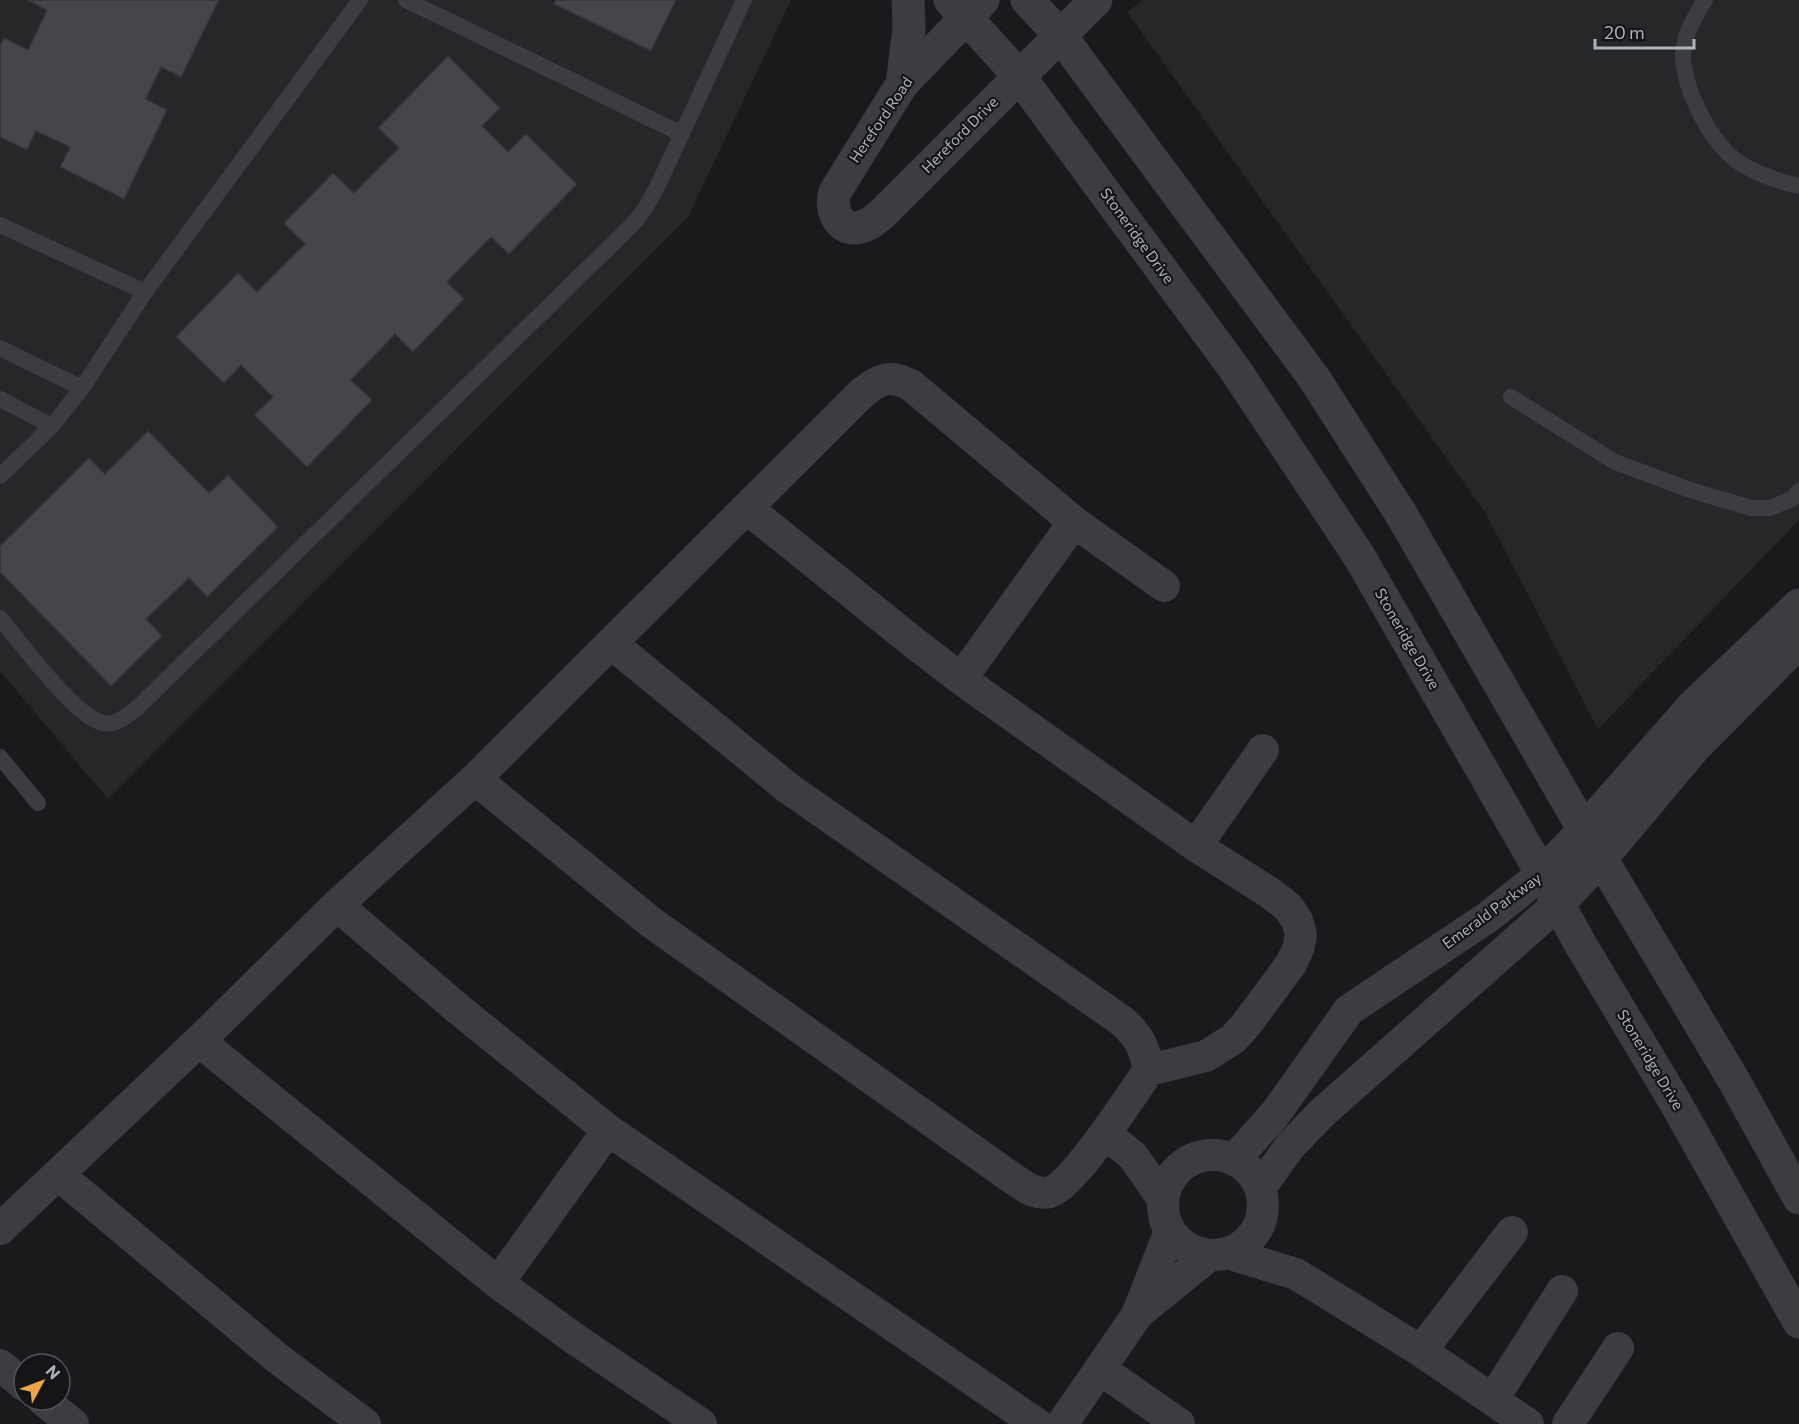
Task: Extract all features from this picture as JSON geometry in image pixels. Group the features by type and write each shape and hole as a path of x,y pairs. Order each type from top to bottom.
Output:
{"street":[{"path":"902,84 909,28 908,0"},
{"path":"1027,0 1060,35 1314,378 1401,514 1601,860 1733,1079 1799,1198"},
{"name":"Hereford Drive","path":"835,192 831,203 842,224 855,228 868,225 882,214 1096,0"},
{"name":"Hereford Road","path":"835,192 902,84 966,6"},
{"name":"Stoneridge Drive","path":"966,6 1234,368 1359,556 1558,904 1675,1102 1799,1322"},
{"path":"0,1229 199,1041 337,905 475,779 862,393 876,382 900,379 912,386 1074,522 1164,586"},
{"path":"475,779 652,923 1027,1188 1040,1193 1051,1192 1064,1184 1105,1133 1149,1070 1206,1056 1233,1039 1291,964 1298,949 1301,935 1297,920 1288,907 1197,846 962,679 748,509"},
{"path":"962,679 1074,522"},
{"name":"Emerald Parkway","path":"1234,1160 1275,1114 1349,1010 1488,917 1542,874 1584,830 1693,706 1799,605"},
{"path":"1260,1188 1291,1145 1322,1113 1558,904 1601,860 1687,755 1799,642"},
{"path":"612,644 788,788 1122,1021 1137,1034 1149,1070"},
{"path":"1197,846 1263,750"},
{"path":"337,905 457,1008 608,1130 1037,1424"},
{"path":"199,1041 498,1283 575,1339 701,1424"},
{"path":"498,1283 608,1130"},
{"path":"1105,1133 1133,1156 1162,1198"},
{"path":"1133,1156 1190,1159 1207,1155 1224,1155 1252,1173 1260,1188 1263,1204 1261,1220 1253,1235 1242,1246 1219,1254 1137,1315"},
{"path":"1190,1159 1177,1169 1167,1182 1162,1198 1163,1216 1170,1231 1180,1243 1194,1252 1219,1254 1296,1274 1421,1351 1528,1424"},
{"path":"59,1175 277,1358 364,1424"},
{"path":"1261,1220 1296,1274"},
{"path":"1062,1424 1137,1315 1170,1231"},
{"path":"1421,1351 1512,1232"},
{"path":"1493,1399 1562,1291"},
{"path":"1568,1424 1618,1348"},
{"path":"0,1365 12,1375"},
{"path":"1100,1369 1179,1424"},
{"path":"58,1412 73,1424"}],"lane":[{"path":"0,476 52,426 81,388 145,292 360,0"},
{"path":"406,0 680,133"},
{"path":"0,618 69,699 88,715 104,723 119,721 145,700 634,223 658,185 680,133 744,0"},
{"path":"1705,0 1690,26 1683,54 1688,83 1697,109 1713,137 1741,164 1779,182 1799,186"},
{"path":"0,225 145,292"},
{"path":"0,348 81,388"},
{"path":"1511,397 1615,462 1690,490 1751,508 1770,508 1792,499 1799,491"},
{"path":"0,399 52,426"},
{"path":"0,757 38,804"}],"shaded area":[{"path":"0,0 791,0 688,217 108,799 0,671"},
{"path":"1143,0 1799,0 1799,520 1598,729 1485,512 1127,12"}],"building":[{"path":"27,0 219,0 181,77 161,67 146,99 167,110 124,199 60,167 70,147 36,131 27,150 0,137 0,46 4,38 28,50 47,10"},
{"path":"556,0 676,0 651,51 554,4"},
{"path":"448,56 500,108 482,126 508,152 526,134 577,184 509,254 491,237 447,282 464,299 413,352 395,334 351,380 372,400 307,467 254,415 273,397 241,365 224,383 176,337 238,273 257,292 305,244 284,223 333,173 354,193 399,148 378,128"},
{"path":"148,431 209,493 228,475 278,527 207,597 189,578 146,619 162,636 111,686 0,572 0,546 89,458 105,474"}]}
